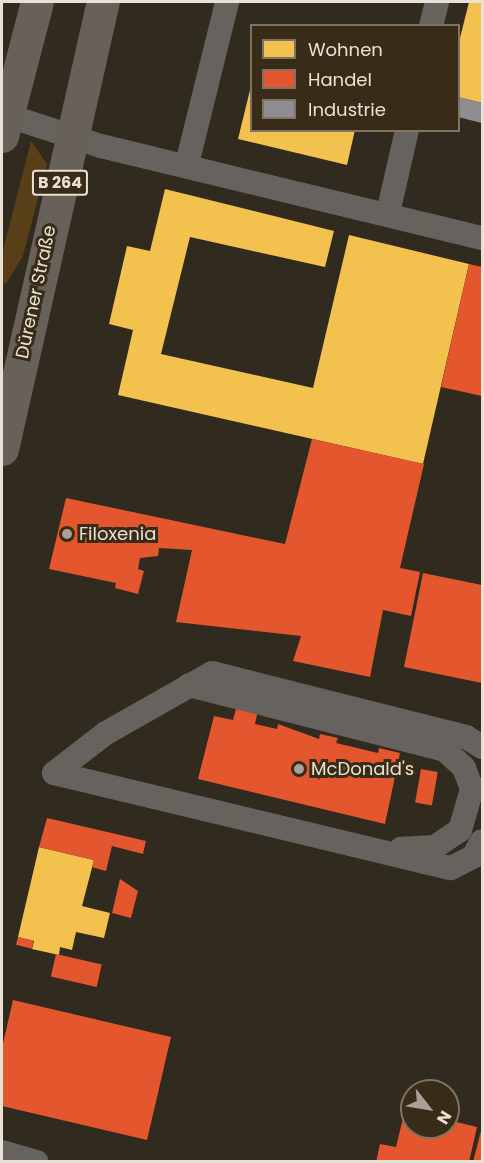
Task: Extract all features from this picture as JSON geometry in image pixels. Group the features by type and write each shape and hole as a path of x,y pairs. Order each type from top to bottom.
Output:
{"main road":[{"path":"4,126 37,2"},
{"name":"Dürener Straße","path":"2,449 70,135 103,2"}],"lane":[{"path":"187,164 228,2"},
{"path":"432,24 437,2"},
{"path":"4,126 70,135 483,238"},
{"path":"388,213 407,132"},
{"path":"483,747 466,737 212,673 106,733 54,773 385,855 451,868 473,857 483,841"},
{"path":"189,685 445,750 464,768 472,789 460,830 435,847 385,855"},
{"path":"2,1152 37,1161"}],"shaded area":[{"path":"31,141 47,164 23,256 6,284 2,283 2,254"}],"building: Wohnen":[{"path":"469,2 482,2 482,103 460,98 460,38"},
{"path":"250,90 250,132 355,132 347,165 238,139"},
{"path":"165,189 334,231 325,267 190,237 161,354 313,388 349,235 469,264 423,464 118,395 133,330 109,324 127,246 150,251"},
{"path":"39,847 94,860 82,906 110,913 104,938 76,932 72,950 60,947 59,955 32,949 34,941 18,937"}],"building: Handel":[{"path":"469,264 482,267 482,396 441,387"},
{"path":"312,439 424,464 400,568 420,572 411,616 383,610 370,677 293,661 301,636 176,622 192,550 159,548 158,556 140,558 138,569 144,571 138,594 115,588 116,583 49,569 66,498 285,544"},
{"path":"423,573 482,585 482,683 404,667"},
{"name":"McDonald's","path":"237,705 258,710 255,724 277,729 278,724 319,739 320,734 338,738 336,743 378,753 379,748 400,753 385,824 198,779 214,716 233,720"},
{"path":"421,769 438,772 432,805 415,802"},
{"path":"47,818 146,841 143,854 112,846 106,871 92,867 94,860 39,847"},
{"path":"120,879 138,891 131,918 112,913"},
{"path":"18,937 34,941 32,949 16,945"},
{"path":"56,954 102,965 97,987 51,976"},
{"path":"13,1000 171,1037 147,1140 2,1106 2,1048"},
{"path":"460,1123 477,1127 469,1162 376,1162 380,1144 396,1147 400,1131 400,1139 460,1139"},
{"path":"482,1127 482,1162 473,1162"}],"building: Industrie":[{"path":"460,98 482,103 482,123 460,118"}],"place":[{"name":"Filoxenia","path":"67,534"},
{"name":"McDonald's","path":"299,769"}]}
